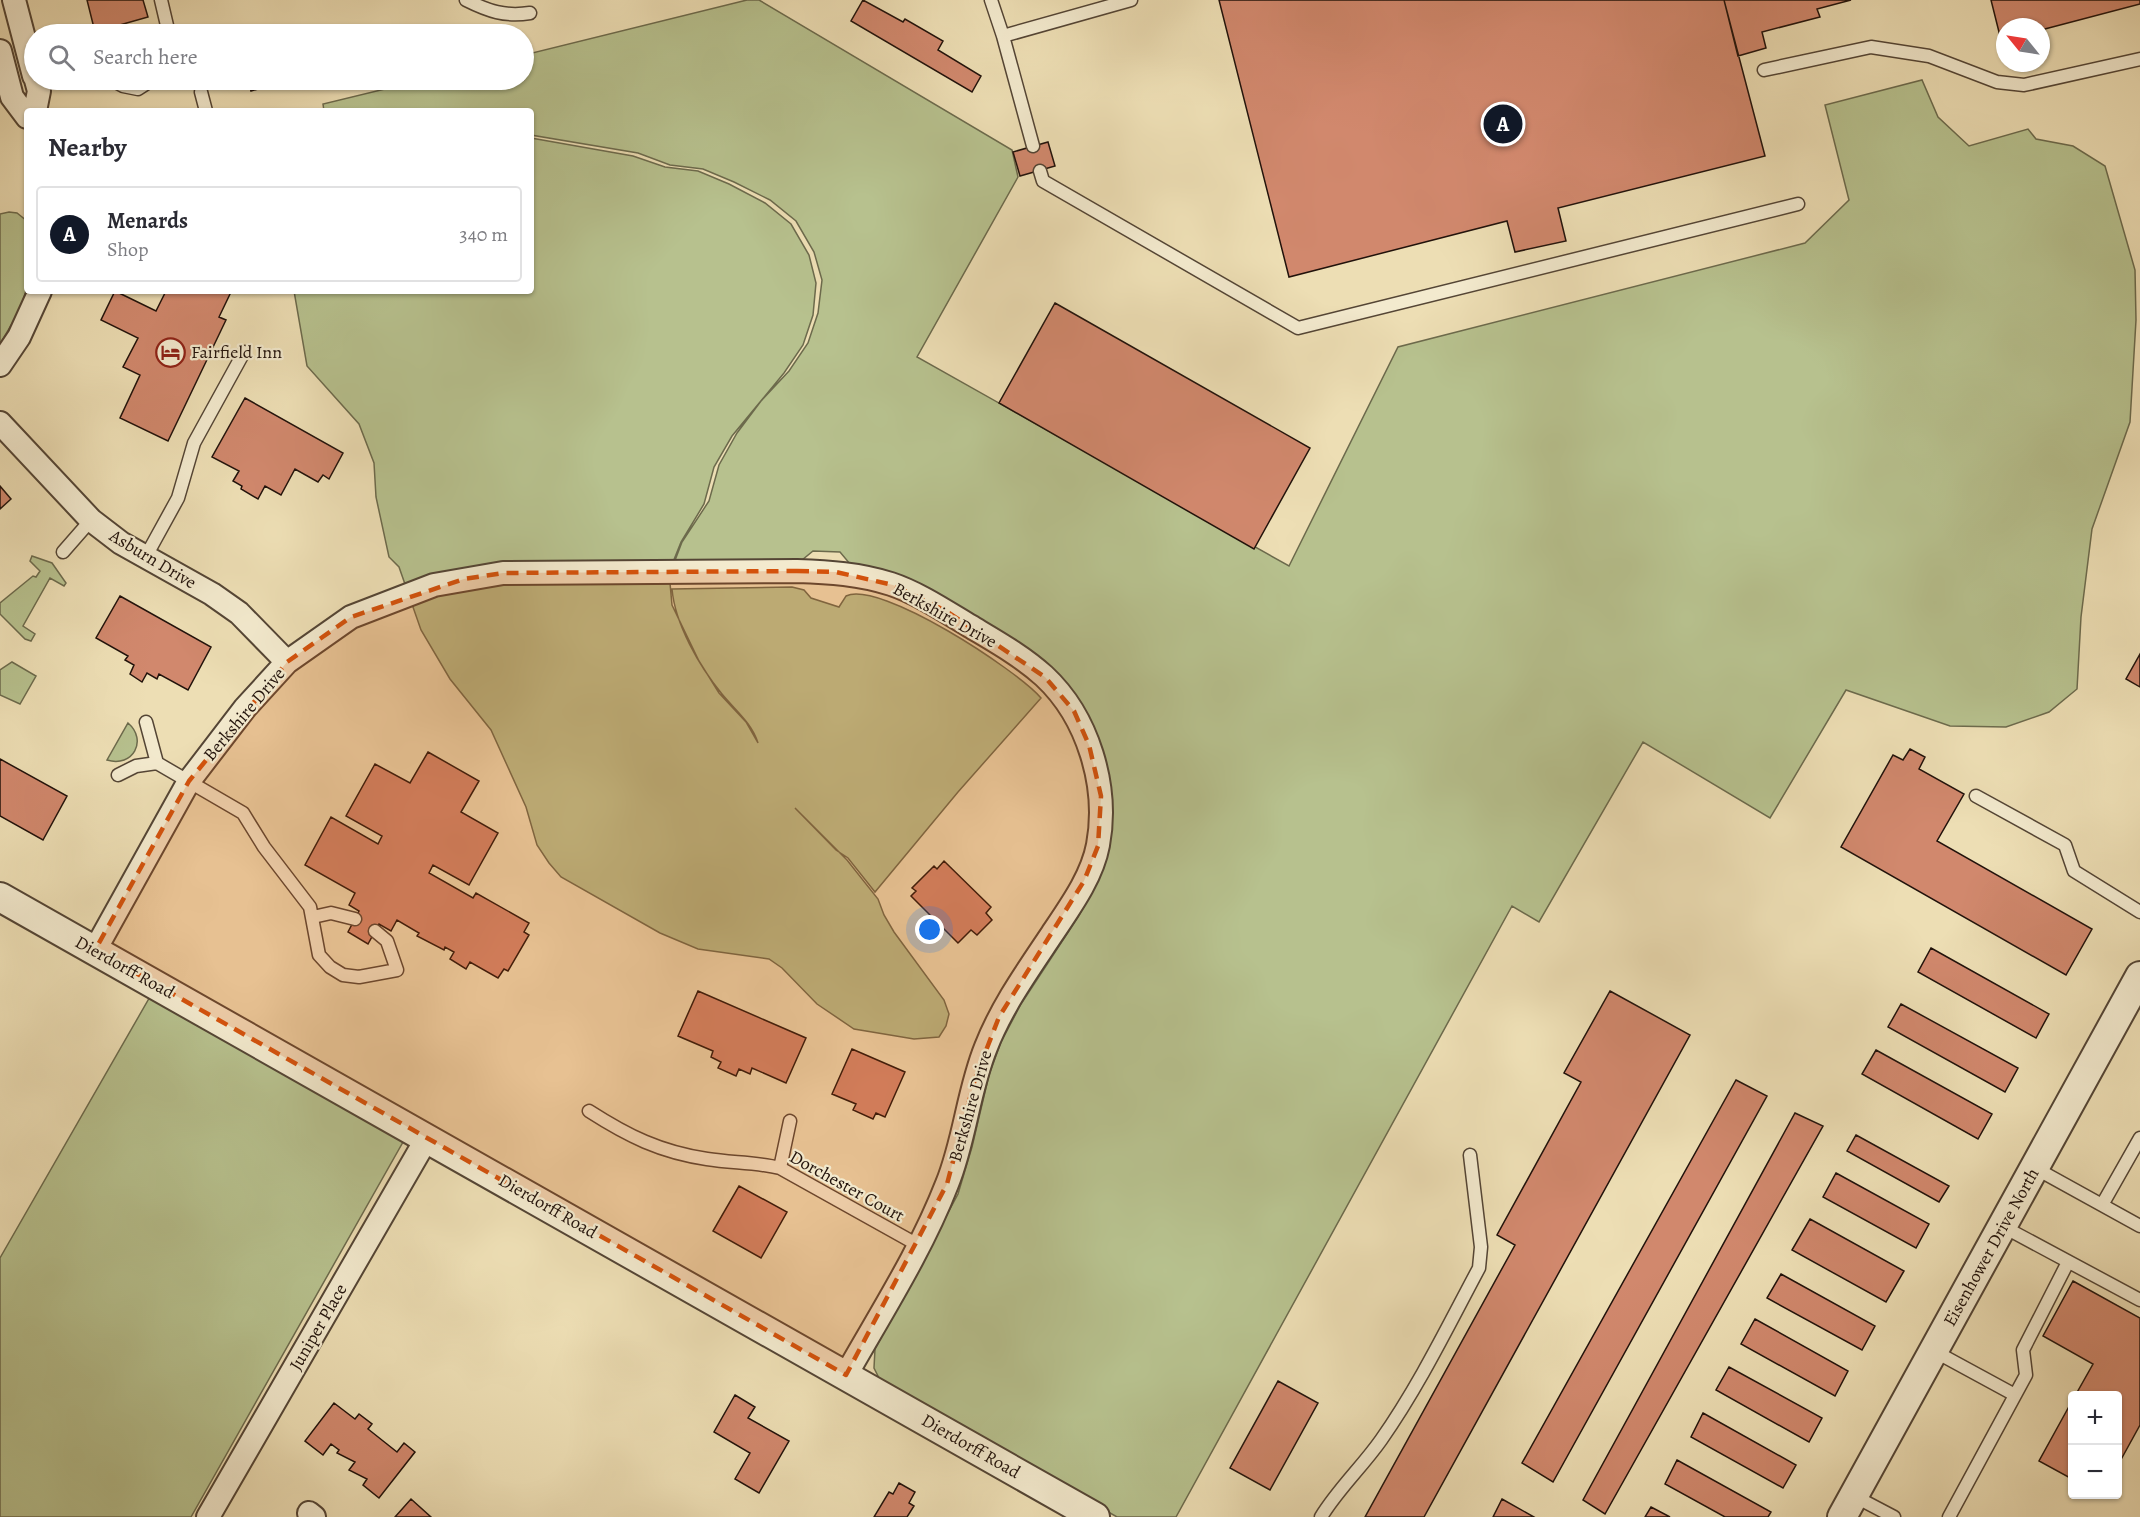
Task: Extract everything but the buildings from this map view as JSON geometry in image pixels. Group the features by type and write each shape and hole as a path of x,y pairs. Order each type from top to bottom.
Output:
{"street":[{"path":"14,0 24,37"},
{"path":"0,51 12,97 24,113"},
{"path":"36,108 39,90"},
{"path":"0,365 19,337 39,294"},
{"name":"Asburn Drive","path":"0,423 91,520 145,558 212,594 239,613 287,662"},
{"name":"Berkshire Drive","path":"95,950 189,781 245,708 287,662 351,617 434,585 503,573 797,571 836,572 893,585 956,617 1015,654 1045,677 1074,711 1089,745 1101,796 1098,846 1084,881 1022,979 986,1048 975,1079 959,1152 933,1216 846,1375"},
{"name":"Dierdorff Road","path":"0,897 1095,1517"},
{"name":"Eisenhower Drive North","path":"1848,1506 2140,976"},
{"name":"Juniper Place","path":"208,1517 427,1138"}],"lane":[{"path":"161,0 167,24"},
{"path":"466,0 495,13 512,16 530,13"},
{"path":"991,0 1034,146"},
{"path":"1003,36 1131,0"},
{"path":"1764,70 1871,47 1929,56 1997,82 2024,85 2140,59"},
{"path":"201,92 205,108"},
{"path":"1040,171 1042,181 1298,328 1798,204"},
{"path":"145,558 178,498 194,443 244,352"},
{"path":"63,552 91,520"},
{"path":"146,722 158,763"},
{"path":"118,775 136,766 158,763 243,813 264,847 310,907 319,955 336,971 358,978 397,970 387,941 375,931"},
{"path":"1976,796 2065,845 2074,871 2140,912"},
{"path":"313,917 331,914 355,919"},
{"name":"Dorchester Court","path":"589,1111 618,1130 656,1148 708,1159 757,1162 780,1167 918,1245"},
{"path":"780,1167 790,1121"},
{"path":"2102,1205 2140,1138"},
{"path":"1321,1517 1335,1495 1380,1442 1410,1395 1479,1268 1481,1247 1470,1155"},
{"path":"2035,1168 2140,1226"},
{"path":"2002,1227 2140,1300"},
{"path":"1949,1517 2026,1375 2023,1350 2068,1262"},
{"path":"1934,1351 2015,1395"},
{"path":"1848,1506 1894,1517"}],"highlighted area":[{"path":"836,572 893,585 946,611 1045,677 1074,711 1089,745 1101,796 1098,846 1084,881 999,1017 975,1079 947,1184 846,1375 95,950 189,781 287,662 351,617 464,579 503,573"}],"green space":[{"path":"747,0 759,0 1012,150 1018,177 917,357 1289,566 1398,347 1805,243 1849,200 1825,105 1922,80 1938,117 1969,146 2028,129 2036,139 2073,146 2105,166 2135,270 2136,320 2130,422 2092,529 2081,617 2077,689 2049,712 2006,727 1950,726 1846,690 1770,818 1643,742 1539,922 1512,906 1176,1517 1117,1517 881,1382 874,1368 875,1349 958,1194 989,1075 1001,1042 1021,1004 1078,917 1097,883 1108,847 1082,707 850,564 840,552 813,551 802,560 674,563 682,542 709,501 719,465 737,433 761,401 789,371 808,343 818,313 822,280 814,252 796,221 770,200 703,169 670,165 638,153 534,136 534,108 324,108 323,104 381,90 534,90 534,53"},
{"path":"534,139 633,156 665,167 698,171 765,203 791,224 809,255 816,283 813,315 803,345 784,373 732,436 714,467 704,504 681,542 669,572 672,605 679,620 672,589 792,587 804,590 811,598 839,607 846,596 863,595 887,601 947,630 978,649 1041,698 958,792 875,892 848,858 839,852 878,899 894,932 944,1000 949,1014 946,1026 939,1037 914,1039 854,1029 817,1004 782,968 769,959 698,949 660,933 561,877 537,845 526,807 491,730 450,679 421,630 399,567 389,557 376,497 374,463 359,424 307,366 295,294 534,294","holes":["706,673 747,723 758,743 746,722 719,693"]},
{"path":"17,213 24,219 25,294 19,312 0,344 0,214"},
{"path":"32,556 52,563 66,583 64,586 50,578 23,626 35,634 31,641 25,639 0,614 0,603 33,576 36,577 40,571 30,561"},
{"path":"12,662 36,676 20,704 0,695 0,670"},
{"path":"128,723 137,737 135,751 124,760 107,760"},
{"path":"151,995 403,1142 191,1517 0,1517 0,1258"}],"place":[{"name":"Menards","path":"1503,124"},
{"name":"Fairfield Inn","path":"170,352"}]}
